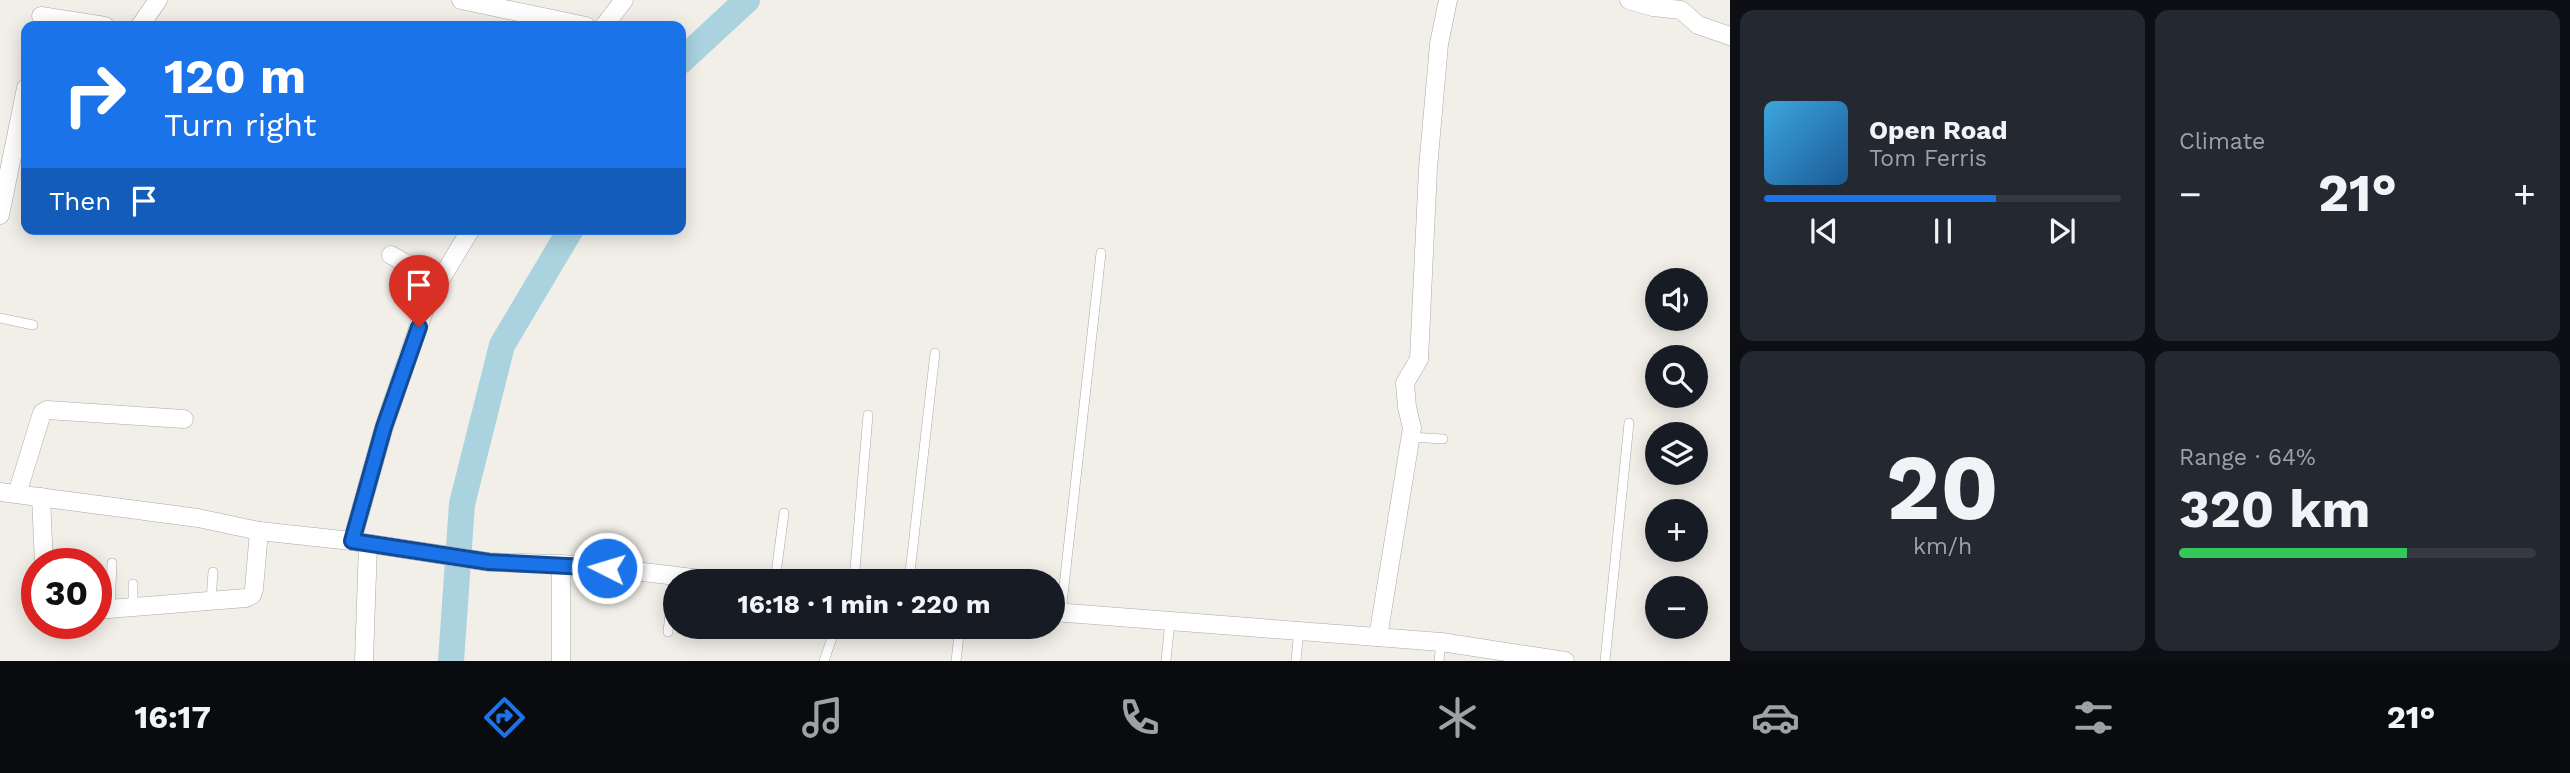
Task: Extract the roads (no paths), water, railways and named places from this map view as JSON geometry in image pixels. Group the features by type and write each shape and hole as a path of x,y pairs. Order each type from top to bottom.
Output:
{"street":[{"path":"144,21 159,0"},
{"path":"461,0 562,21"},
{"path":"608,21 624,0"},
{"path":"1378,637 1412,428 1405,383 1419,359 1428,168 1439,44 1448,0"},
{"path":"1629,0 1653,8 1681,10 1698,25 1730,36"},
{"path":"41,14 78,21"},
{"path":"0,215 21,112"},
{"path":"363,661 360,542 384,427 427,302 467,235"},
{"path":"391,256 439,282"},
{"path":"184,419 47,410 42,413 8,493 198,517 259,531 360,542 489,562 561,564 663,575"},
{"path":"41,497 43,548"},
{"path":"112,609 246,598 252,595 259,531"},
{"path":"561,564 561,661"},
{"path":"1065,613 1441,642 1533,659 1565,661"}],"lane":[{"path":"1062,569 1101,253"},
{"path":"0,318 33,325"},
{"path":"910,569 935,353"},
{"path":"855,569 868,415"},
{"path":"1605,661 1629,423"},
{"path":"1411,437 1443,439"},
{"path":"777,569 784,513"},
{"path":"211,601 213,572"},
{"path":"133,584 133,608"},
{"path":"1166,661 1170,621"},
{"path":"1296,661 1300,629"},
{"path":"824,661 832,639"},
{"path":"956,661 959,639"},
{"path":"1439,661 1441,642"}],"waterway":[{"path":"686,56 747,0"},
{"path":"451,661 462,504 502,345 567,235"}]}
